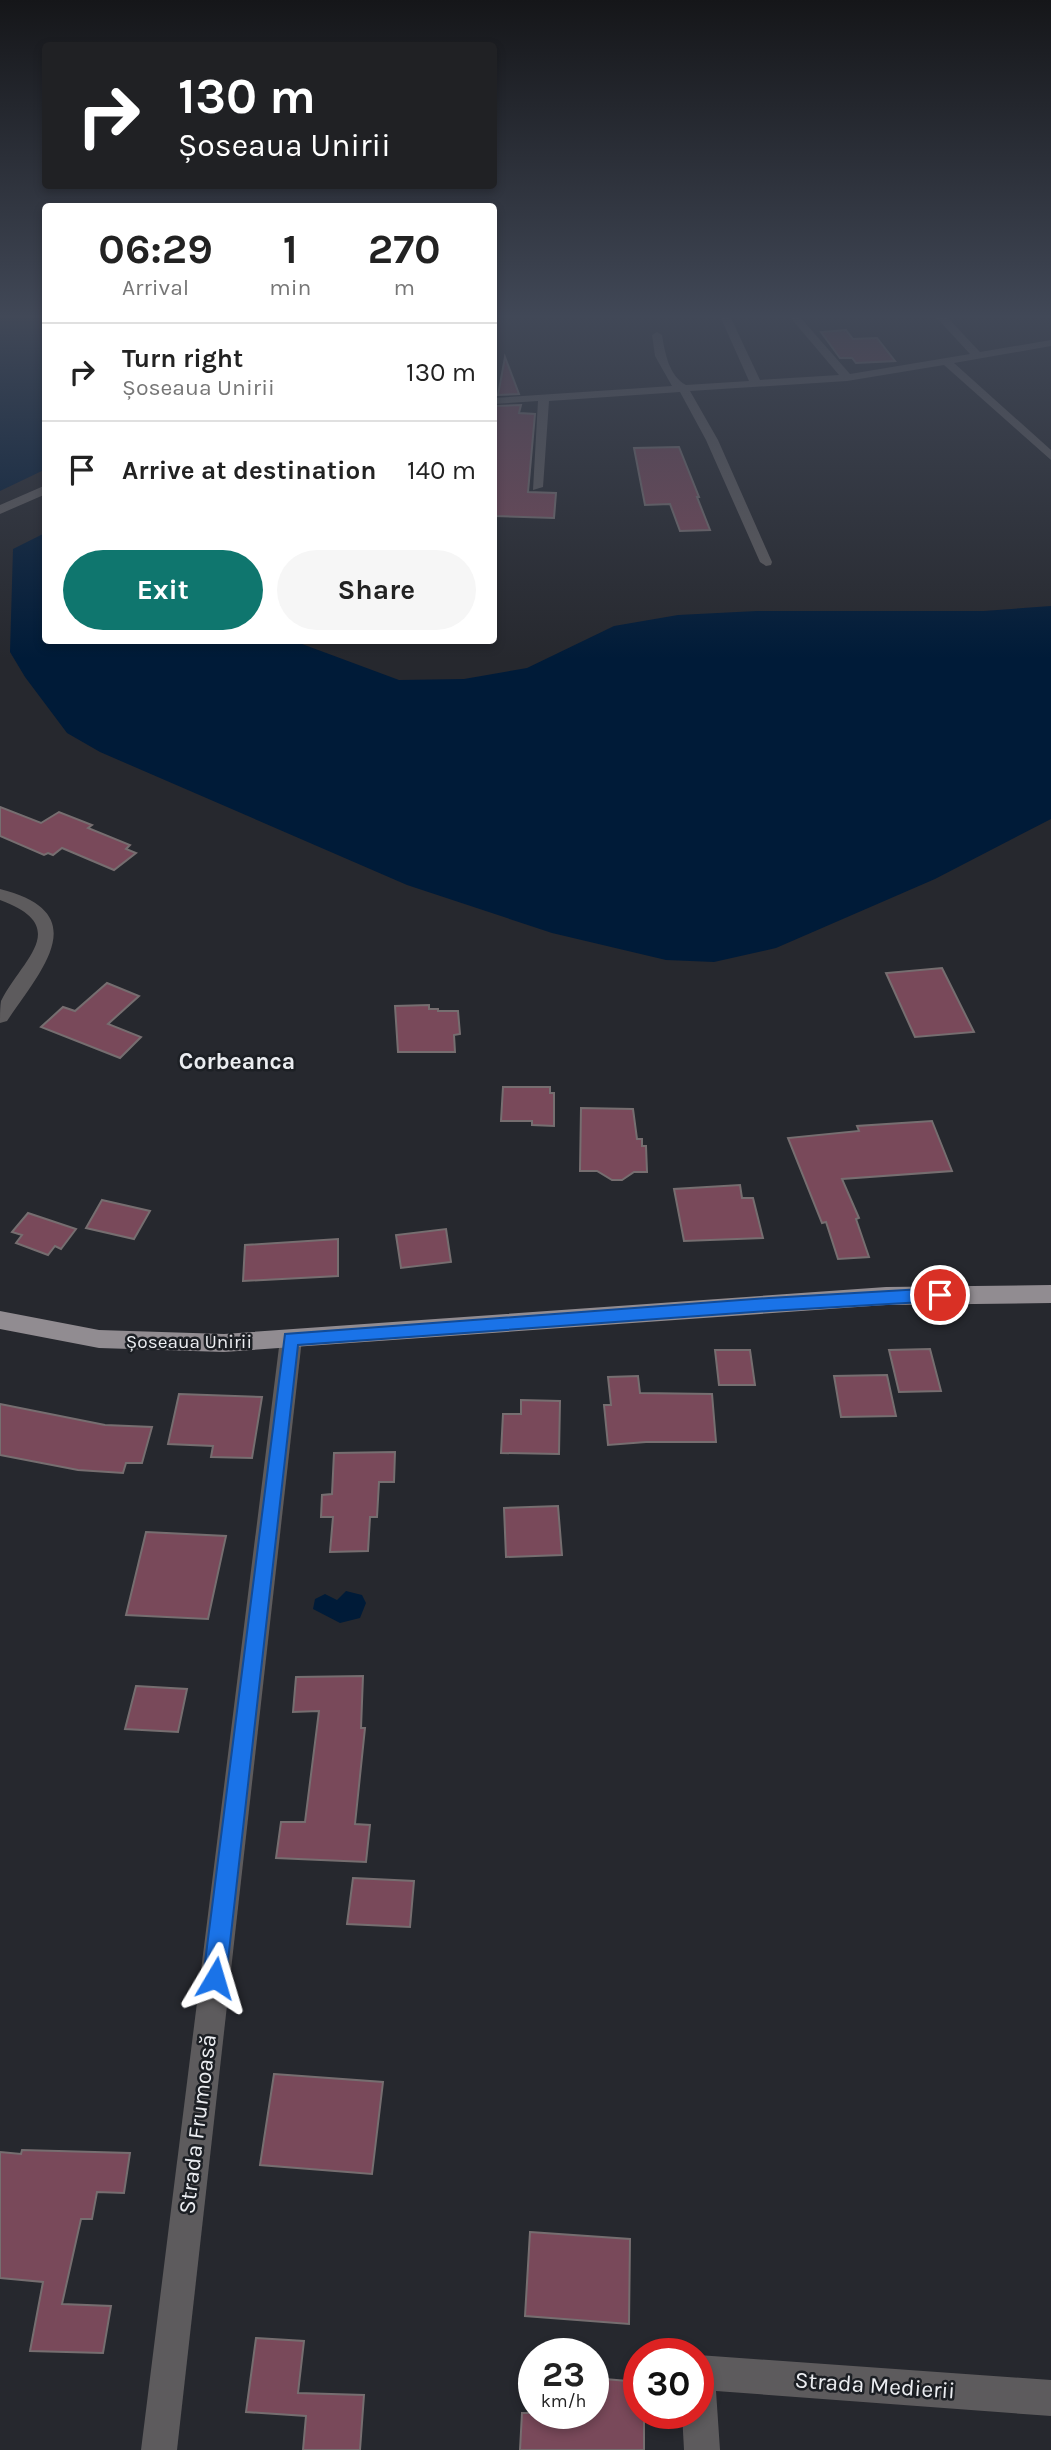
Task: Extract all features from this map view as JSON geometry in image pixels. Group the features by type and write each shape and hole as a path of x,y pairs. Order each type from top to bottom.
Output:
{"main road":[{"name":"Șoseaua Unirii","path":"0,1320 74,1336 150,1343 223,1343 886,1296 1051,1294"}],"street":[{"path":"537,487 542,430"},
{"path":"707,430 766,562"},
{"path":"1023,430 1051,456"},
{"path":"0,510 42,491"},
{"path":"0,894 24,903 37,912 46,923 47,935 28,976 0,1017"},
{"name":"Strada Frumoasă","path":"159,2450 290,1339"},
{"name":"Strada Medierii","path":"714,2373 1051,2398"},
{"path":"701,2429 702,2450"}],"water":[{"path":"0,430 42,430 42,471 0,491"},
{"path":"42,534 42,644 302,644 399,680 464,679 527,668 614,626 678,615 757,611 984,611 1051,606 1051,819 935,879 776,948 714,962 666,960 552,933 407,885 100,752 67,733 25,677 10,652 13,549"},
{"path":"346,1591 362,1595 366,1603 360,1618 340,1623 313,1609 315,1599 325,1594 337,1600"}],"building":[{"path":"497,430 534,430 528,492 556,493 554,518 497,516"},
{"path":"679,447 710,530 680,531 670,504 645,505 634,448"},
{"path":"0,807 41,823 59,812 92,825 88,828 130,845 126,849 136,853 114,870 62,848 53,855 44,855 0,836"},
{"path":"942,968 974,1032 915,1037 886,973"},
{"path":"107,983 139,996 108,1024 141,1037 120,1058 41,1027 63,1007 75,1011"},
{"path":"429,1005 429,1009 438,1011 458,1011 460,1034 454,1035 455,1052 398,1052 395,1006"},
{"path":"503,1087 550,1087 550,1093 554,1093 554,1126 532,1125 532,1121 501,1121"},
{"path":"581,1108 633,1109 637,1139 642,1139 642,1146 646,1146 647,1172 634,1172 622,1180 612,1180 597,1171 580,1171"},
{"path":"932,1121 952,1171 842,1179 859,1218 856,1219 869,1257 838,1259 826,1222 822,1223 788,1138 859,1131 857,1126"},
{"path":"740,1185 742,1198 753,1198 763,1238 684,1241 674,1189"},
{"path":"102,1200 150,1211 134,1239 86,1228"},
{"path":"28,1213 76,1229 61,1249 55,1246 48,1255 16,1243 22,1235 12,1232"},
{"path":"446,1229 451,1262 401,1268 396,1235"},
{"path":"338,1239 338,1276 243,1281 245,1245"},
{"path":"930,1349 941,1391 899,1392 889,1350"},
{"path":"715,1350 750,1350 755,1385 719,1385"},
{"path":"887,1375 896,1416 841,1417 834,1376"},
{"path":"638,1376 640,1393 712,1394 716,1442 608,1445 604,1405 611,1405 608,1377"},
{"path":"179,1394 262,1397 252,1458 211,1457 213,1446 168,1444"},
{"path":"521,1400 560,1401 559,1454 501,1453 503,1414 521,1414"},
{"path":"0,1404 105,1425 152,1427 142,1463 126,1463 123,1473 78,1470 0,1455"},
{"path":"395,1452 394,1482 379,1482 377,1517 370,1517 368,1551 330,1552 333,1517 321,1517 322,1495 332,1494 334,1453"},
{"path":"558,1506 562,1555 506,1557 504,1508"},
{"path":"146,1532 226,1536 208,1619 126,1615"},
{"path":"363,1676 361,1728 365,1728 355,1824 370,1825 366,1862 276,1858 281,1822 305,1822 319,1711 293,1712 296,1677"},
{"path":"136,1686 187,1689 178,1732 125,1729"},
{"path":"353,1878 414,1881 410,1927 347,1924"},
{"path":"274,2074 383,2082 372,2174 260,2165"},
{"path":"22,2150 130,2153 124,2193 97,2192 92,2219 81,2219 62,2304 111,2306 103,2353 30,2351 43,2282 0,2278 0,2152 21,2154"},
{"path":"530,2232 630,2239 629,2324 525,2316"},
{"path":"256,2338 304,2341 298,2393 364,2395 360,2450 303,2450 306,2416 246,2412"},
{"path":"609,2379 623,2381 623,2429 644,2429 644,2450 520,2450 521,2429 609,2429"}],"district":[{"name":"Corbeanca","path":"237,1061"}],"route":[{"path":"215,1978 290,1339 886,1296 940,1295"}]}
